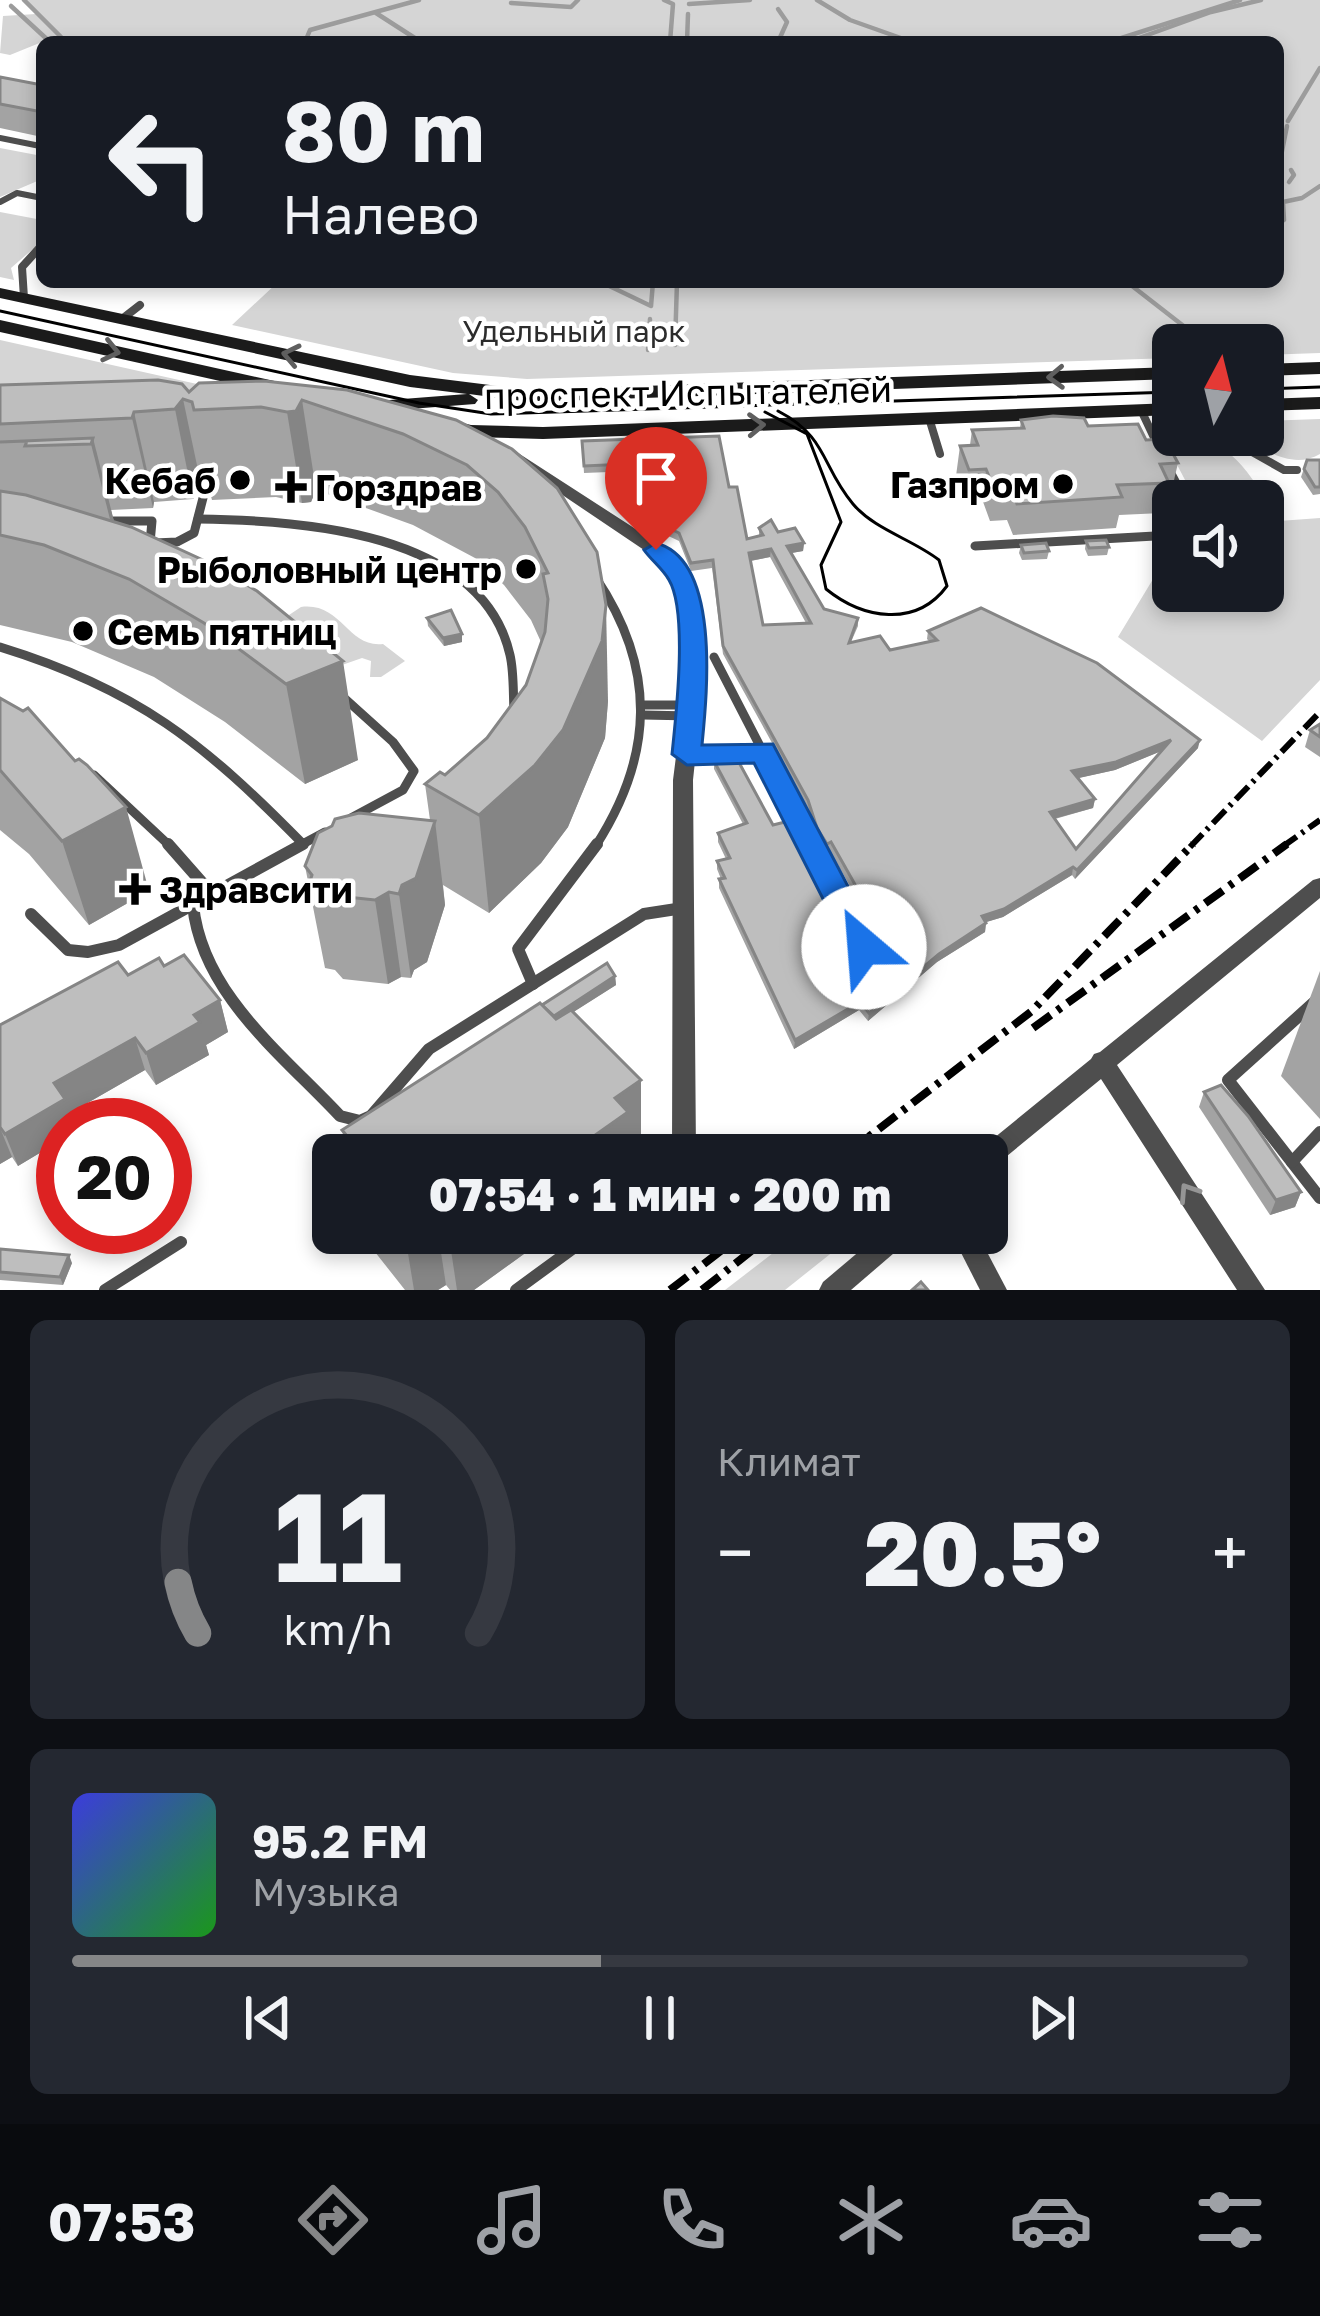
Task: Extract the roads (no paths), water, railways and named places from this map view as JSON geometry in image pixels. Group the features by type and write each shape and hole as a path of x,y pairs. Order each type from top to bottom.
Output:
{"main road":[{"name":"проспект Испытателей","path":"0,293 362,370 530,396 1152,374"},
{"path":"0,326 309,394"},
{"path":"1284,369 1320,368"},
{"path":"351,404 374,396 384,384 362,370"},
{"path":"223,376 232,390 224,402"},
{"path":"351,404 530,396"},
{"path":"1284,404 1320,403"},
{"name":"проспект Испытателей","path":"351,404 471,431 543,434 1152,410"},
{"path":"427,432 471,431"}],"street":[{"path":"471,431 671,563 688,596 693,711 687,754 683,908 684,1134"},
{"path":"1008,1139 1320,886"},
{"path":"1102,1061 1252,1290"},
{"path":"832,1290 874,1254"},
{"path":"975,1254 994,1290"}],"lane":[{"path":"0,138 36,145"},
{"path":"0,202 17,193 36,197"},
{"path":"24,298 19,271 24,258 36,249"},
{"path":"122,320 140,305"},
{"path":"1141,410 1176,480"},
{"path":"928,418 940,454"},
{"path":"1259,456 1284,470 1297,470"},
{"path":"103,521 152,521 145,544 188,539 202,498"},
{"path":"198,519 264,518 339,526 425,557 466,586 498,626 515,678 513,717"},
{"path":"975,545 1152,536"},
{"path":"533,984 518,949 612,821 637,759 643,710 640,668 626,625 585,564"},
{"path":"0,647 97,680 159,712 230,767 303,844"},
{"path":"714,657 884,987"},
{"path":"31,914 61,950 86,955 119,945 403,790 414,771 393,742 335,690"},
{"path":"643,710 693,711"},
{"path":"687,754 732,757 763,752"},
{"path":"85,769 139,812 212,894"},
{"path":"345,822 361,838"},
{"path":"193,904 200,946 223,985 349,1120 371,1116 429,1048 644,914 683,908"},
{"path":"1320,997 1228,1080 1320,1198"},
{"path":"1292,1162 1320,1132"},
{"path":"105,1290 162,1254"},
{"path":"517,1290 566,1254"}],"waterway":[{"path":"24,0 60,36"},
{"path":"308,36 310,30 419,0"},
{"path":"511,3 571,7 578,0"},
{"path":"664,0 673,4 670,36"},
{"path":"689,4 750,0"},
{"path":"817,0 850,20 895,36"},
{"path":"1128,36 1240,0"},
{"path":"1145,36 1261,0"},
{"path":"11,6 44,36"},
{"path":"778,9 787,22 781,36"},
{"path":"376,13 412,36"},
{"path":"687,36 688,14"},
{"path":"1288,121 1320,68"},
{"path":"1284,141 1287,126"},
{"path":"1289,182 1294,175 1291,170"},
{"path":"1284,202 1302,198 1320,186"},
{"path":"614,288 651,306 652,288"},
{"path":"675,345 677,288"},
{"path":"1135,288 1181,324"},
{"path":"648,350 650,319"}],"tram line":[{"path":"0,311 419,403 491,414 1152,393"},
{"path":"1284,388 1320,387"},
{"path":"765,412 807,434 841,522 821,565 826,589 856,607 889,614 905,613 934,599 947,586 939,560 862,513 806,431 778,411"}],"railway":[{"path":"1190,847 1320,712"},
{"path":"1282,847 1320,820"},
{"path":"872,1134 1032,1011 1193,844"},
{"path":"1033,1028 1287,844"},
{"path":"670,1290 717,1254"},
{"path":"702,1290 747,1254"}],"place":[{"name":"Кебаб","path":"240,480"},
{"name":"Газпром","path":"1063,484"},
{"name":"Горздрав","path":"291,487"},
{"name":"Рыболовный центр","path":"526,569"},
{"name":"Семь пятниц","path":"83,631"},
{"name":"Здравсити","path":"135,889"}],"park label":[{"name":"Удельный парк","path":"574,331"}]}
